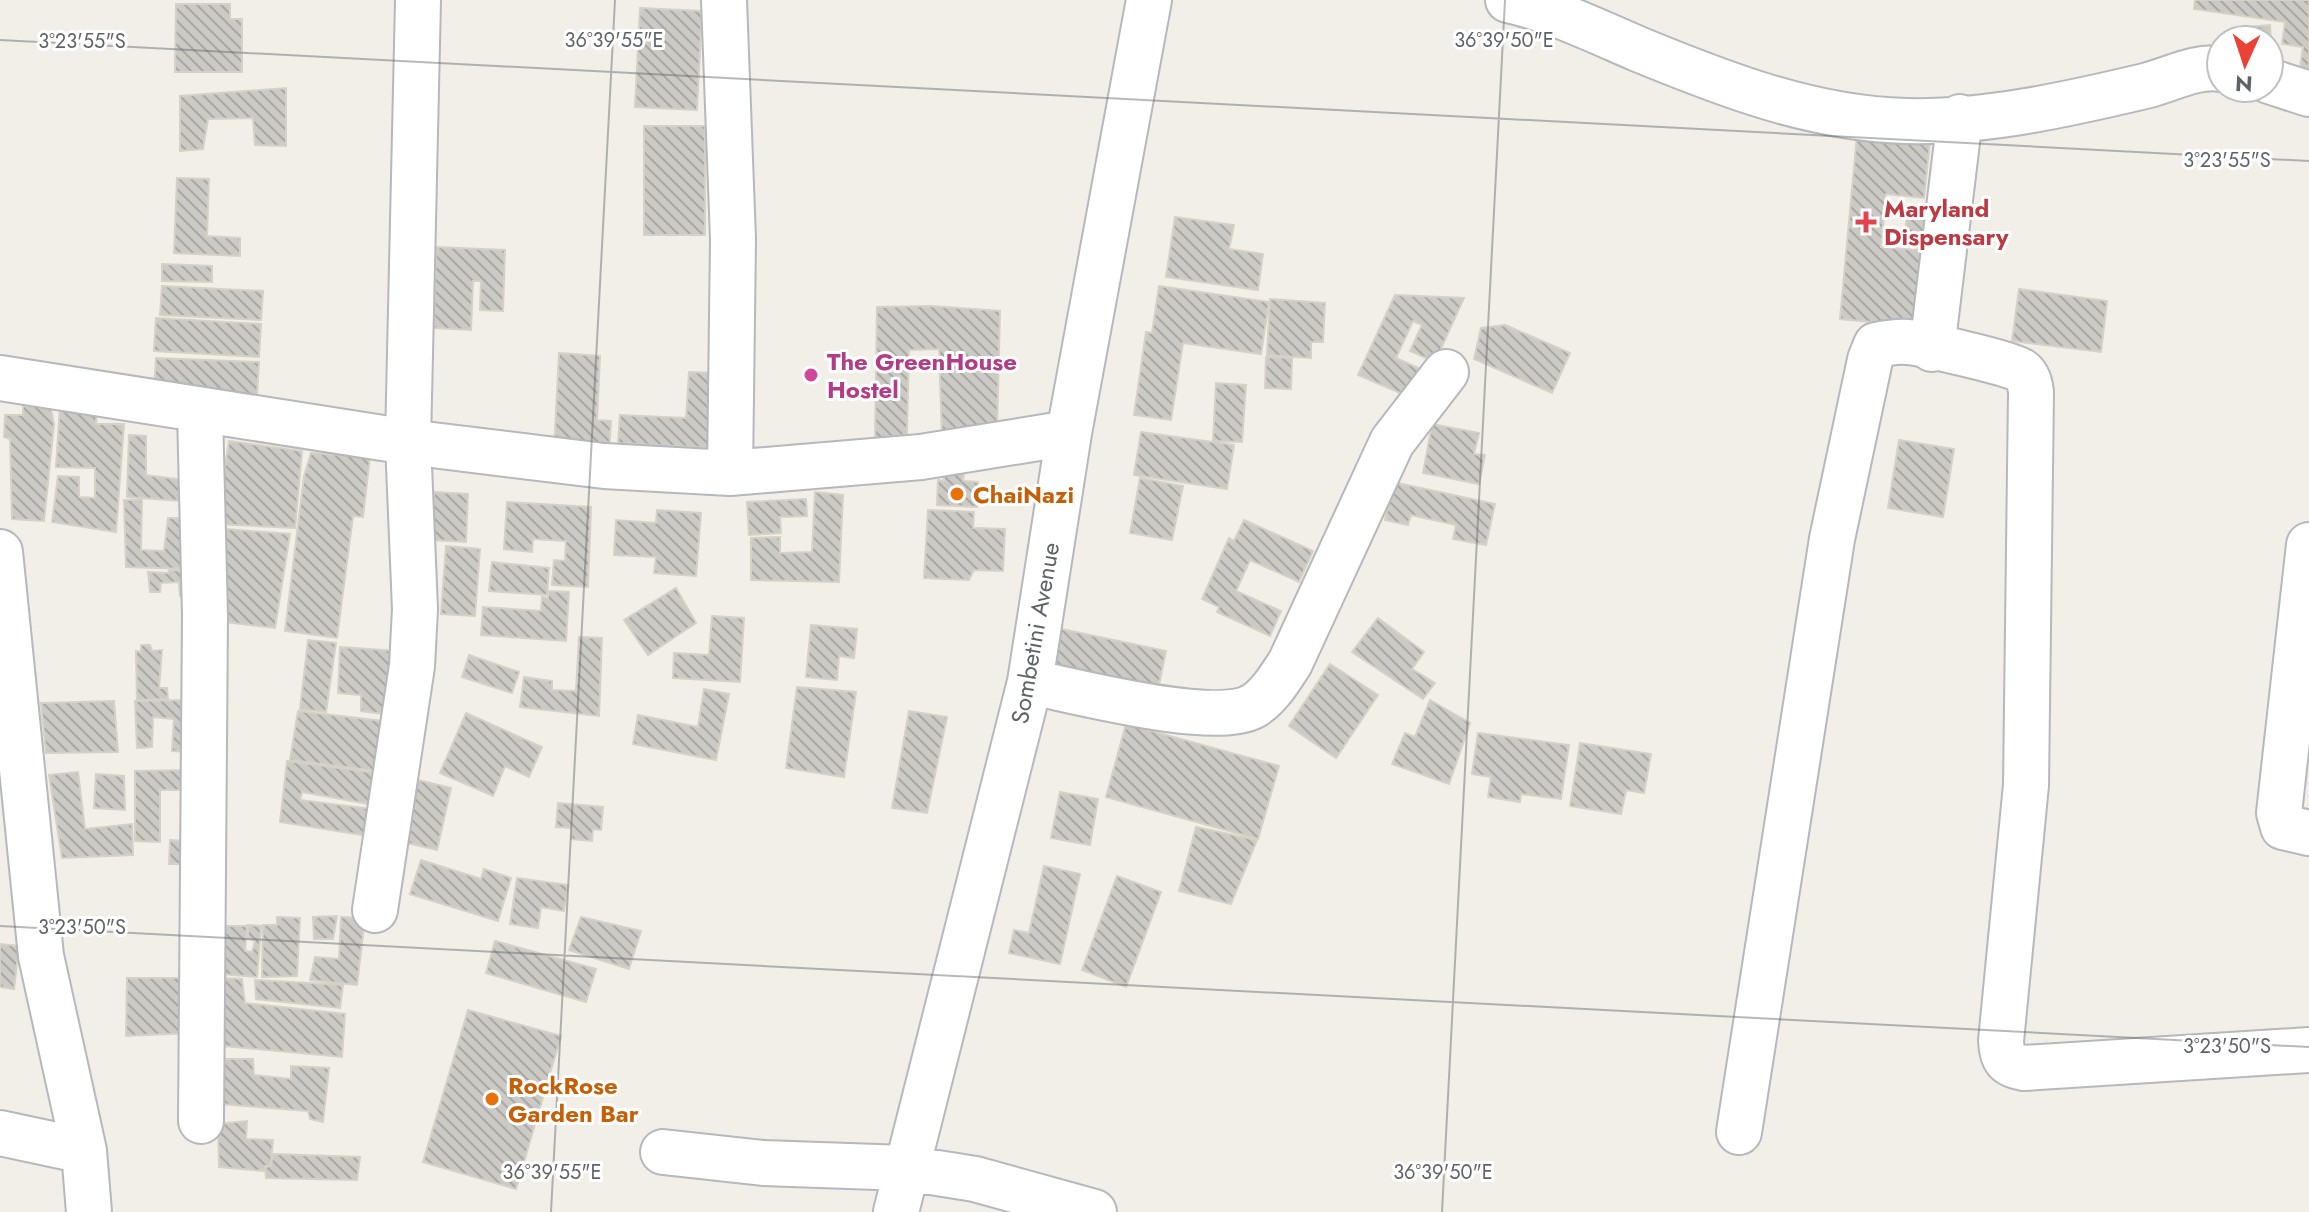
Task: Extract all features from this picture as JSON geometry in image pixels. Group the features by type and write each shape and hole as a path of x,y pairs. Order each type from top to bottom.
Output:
{"street":[{"path":"375,910 413,652 415,609 408,442 418,0"},
{"path":"724,0 733,239 730,473"},
{"name":"Sombetini Avenue","path":"896,1212 1030,682 1069,433 1149,0"},
{"path":"1508,0 1569,20 1765,97 1845,114 1906,121 2031,109 2147,86 2205,69"},
{"path":"2285,86 2309,94"},
{"path":"1932,349 1960,117"},
{"path":"1739,1132 1832,539 1866,375 1876,345 1909,342 2019,369 2029,379 2026,785 2001,1041 2002,1057 2010,1065 2024,1068 2309,1050"},
{"path":"1030,682 1187,711 1230,715 1253,706 1269,692 1290,663 1392,442 1446,372"},
{"path":"0,378 200,412 408,442 604,466 730,473 921,457 1069,433"},
{"path":"200,412 205,616 201,1121"},
{"path":"2309,545 2279,813 2283,827 2309,833"},
{"path":"0,552 41,956 84,1151 89,1212"},
{"path":"0,1133 84,1151"},
{"path":"663,1152 763,1163 906,1168 975,1179 1094,1212"}],"building":[{"path":"2195,0 2309,0 2309,75 2299,74 2303,47 2285,44 2285,22 2194,9"},
{"path":"176,4 230,4 230,19 242,19 242,72 175,72"},
{"path":"640,8 702,11 697,110 635,107"},
{"path":"286,88 286,146 255,145 253,118 208,119 203,149 180,151 180,96"},
{"path":"644,126 705,126 705,235 644,235"},
{"name":"Maryland Dispensary","path":"1857,135 1930,142 1924,198 1886,194 1881,247 1916,250 1917,234 1905,233 1908,208 1934,210 1923,327 1840,319"},
{"path":"177,178 209,179 207,236 240,238 240,256 174,253"},
{"path":"1175,217 1234,225 1229,249 1263,254 1258,290 1166,277"},
{"path":"436,247 505,250 503,311 480,310 481,281 473,281 471,330 434,328"},
{"path":"162,264 212,266 212,282 162,281"},
{"path":"162,286 263,291 261,320 160,315"},
{"path":"1159,286 1269,302 1261,354 1183,343 1171,420 1134,415 1146,332 1152,333"},
{"path":"2019,289 2107,301 2101,352 2012,341"},
{"path":"1395,295 1464,298 1435,362 1410,351 1422,325 1413,321 1396,358 1429,373 1414,399 1358,375"},
{"path":"1270,299 1325,303 1323,342 1311,342 1311,358 1267,355"},
{"path":"931,306 1000,311 997,434 942,437 939,349 909,350 907,434 875,439 877,307"},
{"path":"156,318 261,324 259,357 154,351"},
{"path":"1505,325 1570,353 1552,393 1474,359 1481,328"},
{"path":"559,353 600,356 597,420 611,421 609,454 554,451"},
{"path":"1266,357 1292,358 1291,389 1265,388"},
{"path":"156,358 259,362 257,395 154,390"},
{"path":"689,372 715,373 711,448 618,443 620,415 686,418"},
{"path":"1216,383 1246,385 1242,442 1213,441"},
{"path":"50,404 54,424 44,521 12,519 10,439 4,437 5,415 23,415 23,406"},
{"path":"60,405 97,406 96,424 124,424 116,532 52,522 58,476 79,477 79,497 95,498 95,468 56,467"},
{"path":"1432,424 1479,433 1474,454 1485,455 1479,484 1423,473"},
{"path":"1141,432 1234,445 1227,489 1134,475"},
{"path":"129,435 146,436 146,475 185,480 181,501 127,497"},
{"path":"1899,440 1954,449 1943,517 1888,508"},
{"path":"229,441 302,451 295,528 216,524"},
{"path":"311,453 370,457 363,517 353,516 337,638 285,631 304,476"},
{"name":"ChaiNazi","path":"944,471 964,472 963,481 978,482 977,507 937,505 938,480 944,481"},
{"path":"1140,478 1183,486 1172,540 1130,533"},
{"path":"1393,482 1495,504 1486,545 1453,539 1456,525 1411,515 1408,525 1385,520"},
{"path":"434,492 468,494 466,542 432,540"},
{"path":"815,492 843,495 839,582 751,580 751,538 780,537 780,553 812,552"},
{"path":"806,499 807,516 780,517 781,533 749,535 747,502"},
{"path":"124,500 142,500 141,550 164,551 168,518 191,518 189,569 126,567"},
{"path":"507,502 591,507 588,587 552,585 554,560 565,561 566,541 533,539 532,552 504,549"},
{"path":"657,510 701,513 696,576 654,573 656,557 614,555 616,520 656,523"},
{"path":"928,510 974,512 973,528 1005,529 1003,571 974,570 969,580 924,578"},
{"path":"1244,520 1313,551 1299,582 1250,560 1236,591 1281,611 1270,636 1217,612 1219,607 1202,599 1229,538 1234,541"},
{"path":"225,529 290,534 275,628 217,621"},
{"path":"446,546 480,549 475,616 441,614"},
{"path":"492,562 549,568 547,595 489,591"},
{"path":"169,570 188,571 188,595 180,596 179,582 161,583 160,592 150,592 148,572 168,573"},
{"path":"676,588 696,623 648,655 624,620"},
{"path":"548,591 569,592 566,641 481,635 483,607 541,611 542,597 548,598"},
{"path":"712,616 744,618 740,682 673,678 674,653 709,655"},
{"path":"1378,618 1424,652 1412,669 1435,683 1423,699 1352,652"},
{"path":"811,625 857,629 854,658 839,656 837,680 806,677"},
{"path":"1057,628 1166,651 1156,699 1046,676"},
{"path":"579,637 602,638 599,716 520,707 524,677 552,681 552,690 576,691"},
{"path":"308,640 336,643 326,712 300,709"},
{"path":"141,645 150,645 152,651 162,650 159,688 167,688 168,699 137,700 136,651 141,652"},
{"path":"340,647 397,651 392,715 361,711 361,695 338,693"},
{"path":"469,655 519,672 512,693 462,677"},
{"path":"1330,664 1378,695 1336,758 1289,726"},
{"path":"797,687 856,692 844,777 786,768"},
{"path":"704,689 729,694 716,760 633,744 638,715 698,727"},
{"path":"192,700 189,752 172,751 174,719 153,717 152,747 137,748 135,701"},
{"path":"1430,700 1470,723 1449,784 1392,764 1405,733 1415,737"},
{"path":"114,701 118,752 46,753 41,703"},
{"path":"298,711 391,722 385,772 290,760"},
{"path":"909,711 947,717 927,813 892,808"},
{"path":"466,713 542,747 529,777 505,766 493,796 440,773"},
{"path":"1126,724 1279,766 1258,839 1106,797"},
{"path":"1478,733 1569,745 1561,799 1521,794 1520,802 1488,797 1491,777 1472,774"},
{"path":"1580,743 1651,754 1644,793 1626,790 1621,814 1570,806"},
{"path":"287,761 384,774 380,806 302,792 300,800 380,810 375,837 280,822"},
{"path":"191,770 192,790 160,790 160,842 135,841 135,771"},
{"path":"78,772 85,829 132,824 133,855 62,858 49,775"},
{"path":"96,774 124,776 125,810 94,808"},
{"path":"418,780 451,788 437,850 403,842"},
{"path":"1060,792 1098,799 1090,845 1051,838"},
{"path":"558,803 603,807 601,830 593,829 592,841 571,839 572,828 556,827"},
{"path":"1196,827 1257,840 1231,904 1179,891"},
{"path":"170,840 199,842 197,864 169,864"},
{"path":"421,860 481,879 484,869 511,878 498,921 410,894"},
{"path":"1044,866 1080,874 1060,964 1009,953 1014,930 1029,933"},
{"path":"1117,876 1161,892 1126,987 1082,970"},
{"path":"517,878 568,885 564,911 541,907 538,928 510,924"},
{"path":"337,916 333,939 314,939 313,917"},
{"path":"277,917 300,918 297,976 262,977 263,925 277,925"},
{"path":"341,917 365,918 357,985 310,980 315,957 339,959"},
{"path":"581,917 641,931 629,969 569,950"},
{"path":"248,925 261,926 257,977 221,974 220,926 247,926 245,951 252,952 255,941 248,938"},
{"path":"495,941 596,969 586,1002 486,973"},
{"path":"0,944 19,946 14,989 0,987"},
{"path":"127,978 192,978 191,1033 126,1036"},
{"path":"222,978 242,979 245,1003 345,1014 342,1057 224,1046"},
{"path":"255,980 343,985 340,1008 256,999"},
{"name":"RockRose Garden Bar","path":"468,1010 561,1036 516,1189 423,1162"},
{"path":"218,1059 253,1059 254,1075 291,1079 291,1066 329,1068 323,1122 310,1119 308,1111 220,1104"},
{"path":"247,1121 246,1139 273,1140 271,1163 263,1171 219,1167 218,1124"},
{"path":"273,1154 360,1157 357,1180 266,1178 265,1166 271,1166"}],"place":[{"name":"Maryland Dispensary","path":"1866,222"},
{"name":"The GreenHouse Hostel","path":"811,375"},
{"name":"ChaiNazi","path":"957,494"},
{"name":"RockRose Garden Bar","path":"492,1099"}]}
